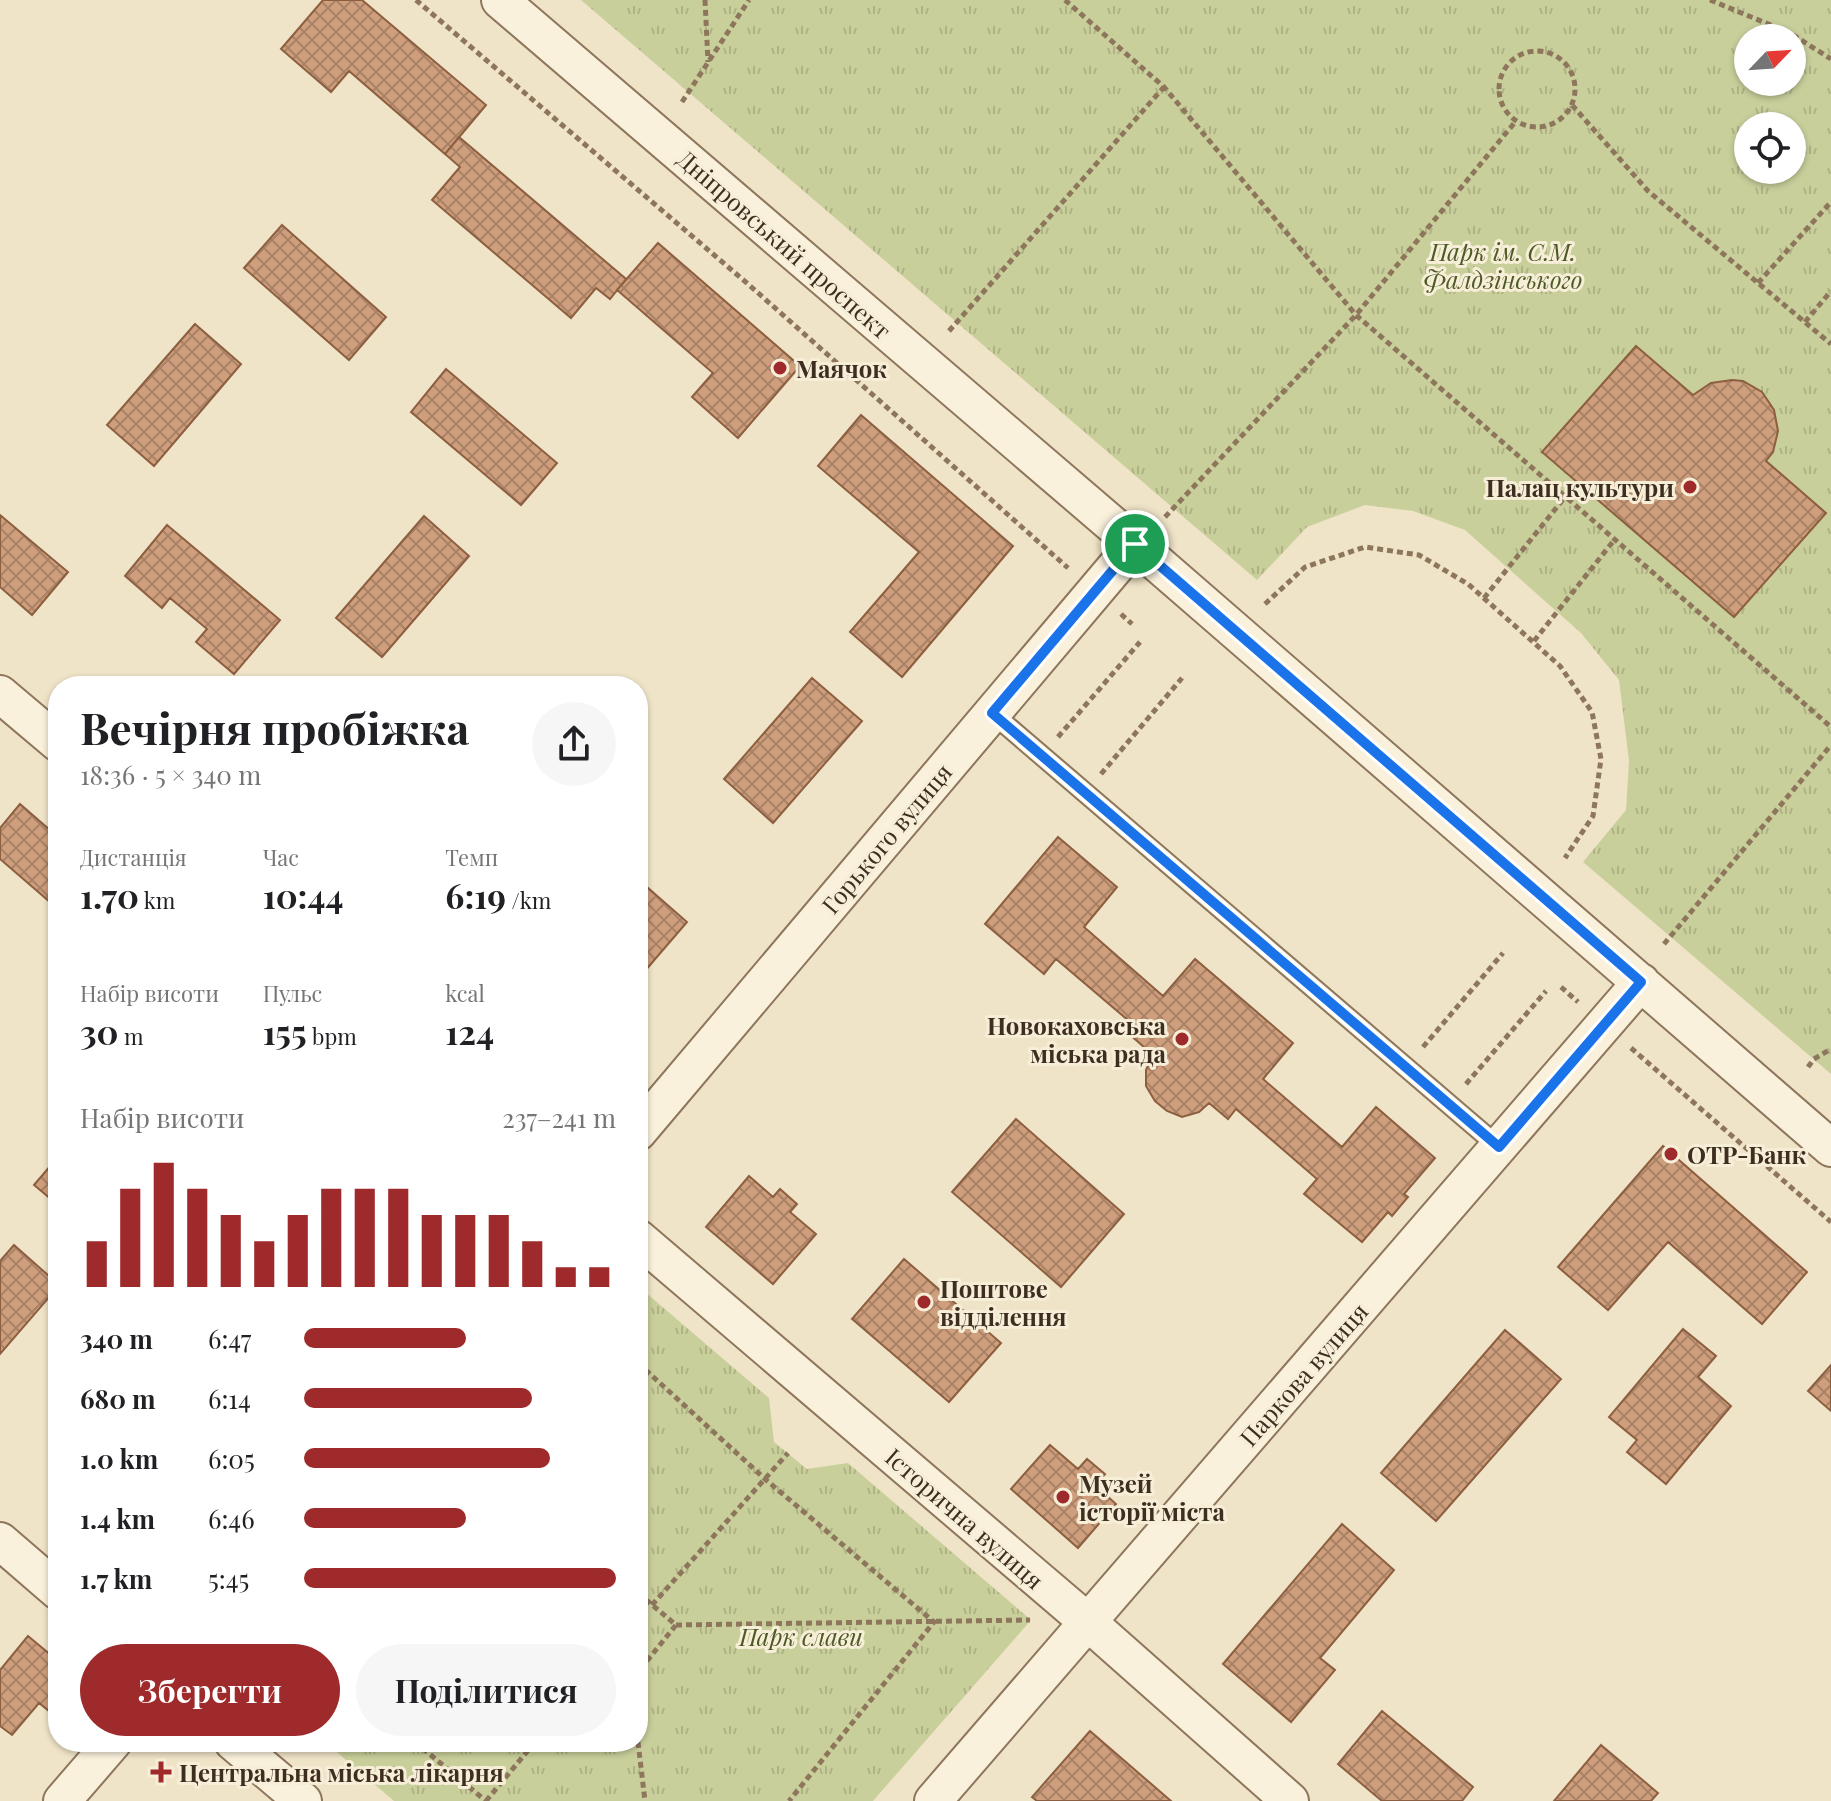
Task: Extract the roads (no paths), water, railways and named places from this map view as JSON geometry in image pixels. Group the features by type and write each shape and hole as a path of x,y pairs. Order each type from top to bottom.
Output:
{"street":[{"name":"Дніпровський проспект","path":"500,0 1135,544 1831,1148"},
{"name":"Горького вулиця","path":"648,1120 1135,544"},
{"path":"0,694 48,735"},
{"name":"Паркова вулиця","path":"933,1801 1641,982"},
{"name":"Історична вулиця","path":"648,1247 1089,1623 1290,1801"},
{"path":"0,1541 48,1582"},
{"path":"62,1801 104,1752"},
{"path":"245,1752 303,1801"}],"lane":[{"path":"992,713 1499,1147"}],"place":[{"name":"Маячок","path":"780,368"},
{"name":"Палац культури","path":"1690,487"},
{"name":"Новокаховська міська рада","path":"1182,1039"},
{"name":"ОТР-Банк","path":"1671,1154"},
{"name":"Поштове відділення","path":"924,1302"},
{"name":"Музей історії міста","path":"1063,1497"},
{"name":"Центральна міська лікарня","path":"161,1772"}],"park label":[{"name":"Парк ім. С.М. Фалдзінського","path":"1503,265"},
{"name":"Парк слави","path":"801,1636"}]}
